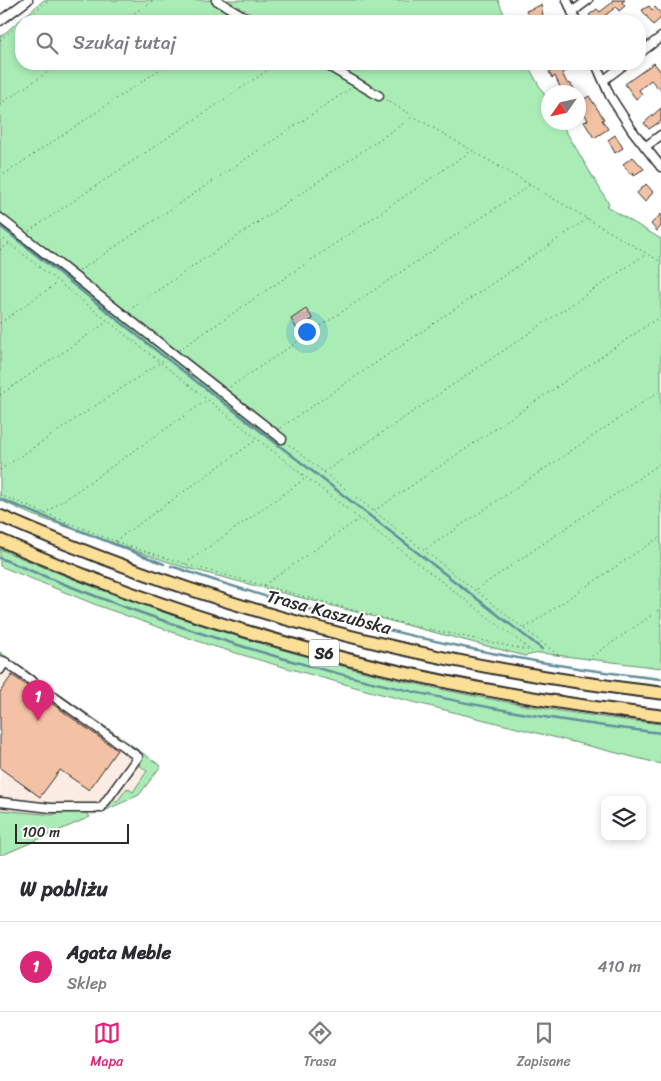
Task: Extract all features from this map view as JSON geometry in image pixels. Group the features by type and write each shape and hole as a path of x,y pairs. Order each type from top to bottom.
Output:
{"highway":[{"name":"Trasa Kaszubska","path":"0,516 122,566 224,601 308,626 476,665 557,680 661,694"},
{"name":"S6","path":"0,540 146,598 308,649 407,673 520,696 661,716"}],"street":[{"path":"0,21 28,0"},
{"path":"216,0 242,15"},
{"path":"567,0 573,15"},
{"path":"572,12 588,0"},
{"path":"646,48 661,37"},
{"path":"335,70 379,96"},
{"path":"599,70 610,96 661,167"},
{"path":"604,80 617,70"},
{"path":"645,147 661,135"},
{"path":"0,218 172,355 282,439"},
{"path":"0,670 3,661 138,757 101,808 51,808 0,802"}],"path":[{"path":"31,15 49,0"},
{"path":"131,15 154,0"},
{"path":"0,40 15,28"},
{"path":"0,104 51,70"},
{"path":"0,177 159,70"},
{"path":"22,236 268,70"},
{"path":"73,275 358,83"},
{"path":"379,96 661,262"},
{"path":"122,315 414,116"},
{"path":"0,470 472,151"},
{"path":"222,393 530,185"},
{"path":"273,432 586,218"},
{"path":"0,236 207,400 532,651 401,623 185,564 114,541 0,495"},
{"path":"0,250 9,244"},
{"path":"324,472 646,254"},
{"path":"0,323 58,282"},
{"path":"373,511 661,316"},
{"path":"0,395 107,321"},
{"path":"425,550 661,390"},
{"path":"44,514 207,400"},
{"path":"114,541 257,439"},
{"path":"282,439 558,655"},
{"path":"476,589 661,463"},
{"path":"185,564 307,478"},
{"path":"263,585 359,518"},
{"path":"525,628 661,536"},
{"path":"588,659 661,609"}],"shaded area":[{"path":"0,652 161,766 139,795 4,856 0,856"}],"green space":[{"path":"44,0 498,0 504,15 26,15"},
{"path":"15,24 15,70 530,70 541,89 541,130 565,130 609,204 606,206 661,239 661,668 540,653 525,656 183,567 32,515 0,500 0,37"},
{"path":"0,549 160,611 241,638 324,661 407,682 491,699 661,724 661,764 369,691 206,644 99,606 0,566"},
{"path":"0,652 161,766 139,795 104,811 112,799 117,802 127,788 133,792 147,771 138,764 142,756 13,663 0,657"},
{"path":"0,810 53,815 59,811 87,813 90,817 0,856"}],"building":[{"path":"612,0 625,0 622,2 625,6 619,11 616,7 606,15 589,15 597,9 600,12 613,2"},
{"path":"541,5 543,15 528,15 526,11"},
{"path":"649,6 652,10 655,7 661,14 661,18 653,25 642,10"},
{"path":"654,63 661,72 661,91 651,80 639,90 642,94 636,99 625,84"},
{"path":"552,70 568,70 562,73 567,83 572,85 559,85 555,76 552,78 549,72"},
{"path":"589,96 604,119 602,120 608,129 594,138 586,125 586,121 588,120 586,117 586,98"},
{"path":"661,108 661,121 649,129 644,123"},
{"path":"615,135 623,148 615,153 608,140"},
{"path":"633,157 644,169 634,175 633,172 630,174 623,164"},
{"path":"646,184 653,192 645,202 637,193"},
{"path":"661,214 661,226 657,231 651,224"},
{"path":"306,309 313,319 297,329 291,319"},
{"path":"12,675 117,750 89,790 60,770 40,797 0,768 0,692"}],"waterway":[{"path":"0,226 157,351 542,649"},
{"path":"0,499 164,564"},
{"path":"0,558 81,591 162,620 243,647 324,670 406,690 490,707 575,722 661,733"},
{"path":"171,566 291,604 413,636 474,650 536,661 661,679"}],"place":[{"name":"Agata Meble","path":"38,721"}]}
